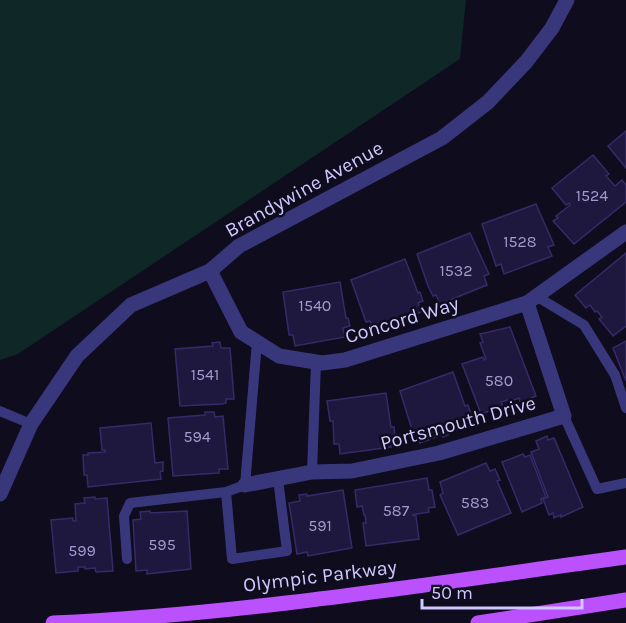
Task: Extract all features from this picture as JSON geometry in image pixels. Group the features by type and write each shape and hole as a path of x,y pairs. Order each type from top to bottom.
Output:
{"main road":[{"name":"Olympic Parkway","path":"53,623 164,616 368,592 626,557"},
{"path":"478,623 626,600"}],"street":[{"name":"Brandywine Avenue","path":"0,494 31,424 77,356 131,305 210,272 239,246 442,138 488,102 526,62 552,28 567,0"},
{"name":"Concord Way","path":"210,272 241,332 279,357 316,362 345,360 531,300 626,232"},
{"name":"Portsmouth Drive","path":"245,485 312,472 352,471 440,453 564,416 531,300"}],"lane":[{"path":"531,300 584,325 615,375 626,408"},
{"path":"126,559 124,516 130,503 226,492 245,485 257,342"},
{"path":"312,472 316,362"},
{"path":"0,411 31,424"},
{"path":"564,416 597,489 626,483"},
{"path":"226,492 231,559 287,551 278,479"}],"green space":[{"path":"0,0 466,0 460,59 18,354 0,360"}],"building":[{"path":"626,131 626,168 608,146"},
{"path":"593,155 609,174 606,176 615,186 622,180 626,185 626,202 574,244 553,221 570,205 569,203 566,205 552,188"},
{"path":"536,204 554,245 548,247 552,256 504,274 501,264 496,266 482,224"},
{"path":"470,233 489,274 484,276 487,285 440,304 428,286 417,254"},
{"path":"626,253 626,326 613,336 599,319 602,317 597,311 595,312 590,305 586,308 575,295"},
{"path":"405,259 423,301 418,303 421,312 374,331 370,321 366,322 351,280"},
{"path":"340,282 346,318 350,326 343,328 345,337 295,346 293,335 289,335 283,292"},
{"path":"510,327 536,396 521,404 519,398 501,402 503,406 481,414 462,364 483,357 484,360 486,359 480,343 483,342 480,334"},
{"path":"626,341 626,381 613,348"},
{"path":"220,342 221,348 230,348 234,399 226,399 226,403 222,404 180,406 175,349 213,346 212,343"},
{"path":"453,372 465,406 468,405 471,414 465,416 468,426 443,437 442,435 420,443 417,432 413,433 400,391"},
{"path":"386,393 391,427 394,427 395,436 389,437 391,447 340,454 339,444 334,444 333,421 330,421 327,401"},
{"path":"205,412 214,412 215,417 223,416 228,469 219,469 219,473 173,476 168,418 205,415"},
{"path":"151,423 155,463 163,462 163,471 160,472 161,479 88,487 87,475 84,475 83,455 105,452 102,450 100,428"},
{"path":"547,436 548,440 554,438 583,507 554,518 553,513 549,515 543,499 548,497 531,452 539,449 536,441"},
{"path":"523,454 525,457 530,455 546,497 541,499 542,503 522,512 502,462"},
{"path":"486,463 490,471 495,469 500,480 497,481 511,513 458,535 440,495 443,493 440,482"},
{"path":"427,478 435,507 428,508 429,512 412,515 416,516 419,539 366,546 363,523 366,523 365,515 362,506 357,507 355,490"},
{"path":"343,490 352,548 308,556 307,552 297,554 289,503 300,501 299,495 307,494 307,496"},
{"path":"95,497 95,499 107,498 113,571 96,572 95,568 78,567 78,571 56,573 51,520 73,518 73,521 76,521 75,504 85,503 84,498"},
{"path":"150,511 150,513 187,511 191,569 147,574 147,570 136,571 133,520 141,519 140,512"}]}
